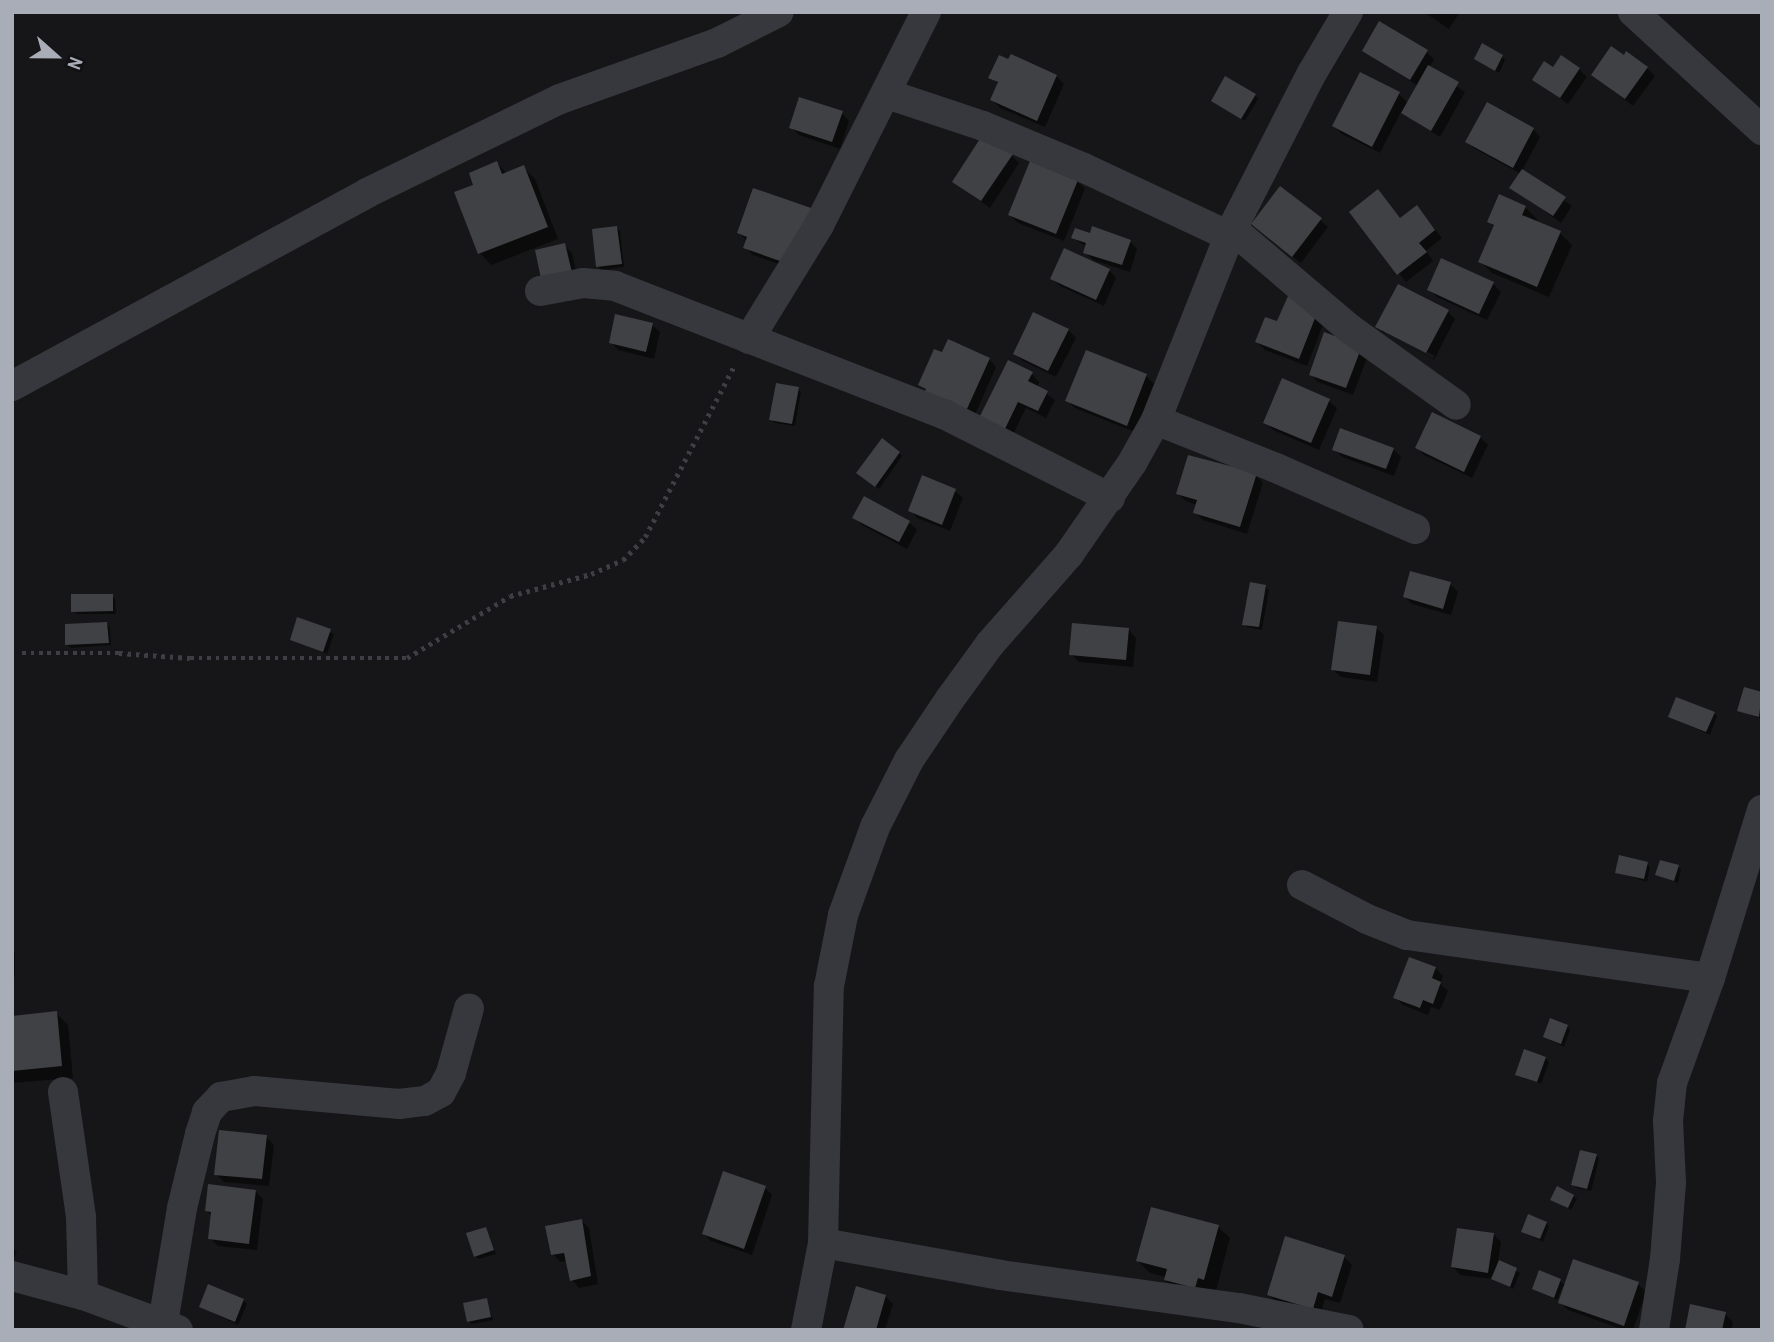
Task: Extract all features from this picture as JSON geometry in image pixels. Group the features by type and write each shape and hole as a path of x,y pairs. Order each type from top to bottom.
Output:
{"street":[{"path":"12,386 367,192 560,99 717,43 779,12"},
{"path":"749,339 819,226 926,12"},
{"path":"806,1330 823,1243 829,986 843,915 875,827 909,760 950,699 990,644 1069,554 1110,498 1156,421 1230,232 1348,12"},
{"path":"1633,12 1759,123"},
{"path":"887,94 983,126 1230,232 1350,329 1456,405"},
{"path":"540,291 583,283 604,284 944,414 1110,498"},
{"path":"1156,421 1276,468 1415,529"},
{"path":"1654,1330 1665,1259 1671,1182 1668,1121 1672,1083 1710,978 1762,810"},
{"path":"1302,885 1367,919 1407,935 1710,978"},
{"path":"12,1276 83,1295 171,1326 183,1208 207,1112 221,1097 254,1091 399,1104 425,1101 441,1091 452,1073 469,1008"},
{"path":"63,1091 81,1216 83,1295"},
{"path":"823,1243 1000,1275 1215,1304 1349,1330"}],"path":[{"path":"22,653 118,653 190,658 407,658 510,596 591,574 623,560 650,527 749,339"}],"building":[{"path":"1379,21 1428,50 1410,80 1362,51"},
{"path":"1482,43 1503,55 1495,71 1474,59"},
{"path":"1611,46 1624,55 1626,51 1648,67 1625,99 1591,75"},
{"path":"1011,54 1057,75 1037,121 990,100 998,82 988,78 999,55 1008,59"},
{"path":"1561,55 1580,68 1560,98 1532,80 1544,61 1553,67"},
{"path":"1428,65 1459,82 1431,131 1401,113"},
{"path":"1360,72 1400,92 1372,147 1332,126"},
{"path":"1225,76 1256,94 1241,119 1211,101"},
{"path":"799,97 843,111 832,142 789,128"},
{"path":"1487,102 1534,128 1513,168 1465,142"},
{"path":"983,134 1013,154 981,201 952,182"},
{"path":"497,161 502,174 524,165 548,227 478,254 454,192 473,185 469,173"},
{"path":"1030,161 1078,180 1056,234 1008,215"},
{"path":"1522,169 1566,197 1553,216 1509,188"},
{"path":"1280,186 1322,218 1292,257 1251,224"},
{"path":"753,188 814,209 783,262 743,248 747,237 737,233"},
{"path":"1378,189 1400,218 1417,205 1435,230 1419,243 1427,252 1397,275 1349,212"},
{"path":"1499,194 1526,206 1522,215 1561,231 1537,287 1478,262 1494,225 1487,222"},
{"path":"617,226 622,264 596,267 592,229"},
{"path":"1092,226 1131,240 1122,265 1083,253 1086,243 1071,238 1075,228 1090,233"},
{"path":"565,243 574,281 543,288 535,250"},
{"path":"1064,248 1110,269 1096,300 1050,279"},
{"path":"1441,258 1494,282 1479,314 1427,290"},
{"path":"1398,284 1449,310 1426,353 1375,327"},
{"path":"1288,296 1319,308 1299,359 1255,342 1265,317 1277,321"},
{"path":"1033,312 1069,329 1048,371 1013,354"},
{"path":"615,314 653,323 646,352 609,343"},
{"path":"1324,332 1362,346 1346,388 1309,375"},
{"path":"948,339 990,358 962,420 920,401 926,389 918,385 934,349 942,352"},
{"path":"1086,350 1147,374 1127,426 1065,401"},
{"path":"1008,360 1033,372 1028,381 1048,391 1038,411 1018,402 1001,437 976,424"},
{"path":"1282,378 1330,399 1311,443 1263,423"},
{"path":"776,383 799,387 792,424 769,420"},
{"path":"1432,412 1481,436 1464,472 1415,448"},
{"path":"1340,428 1394,448 1386,469 1332,450"},
{"path":"882,438 900,452 875,487 856,473"},
{"path":"1188,455 1257,473 1240,527 1193,513 1197,500 1176,494"},
{"path":"922,475 956,489 942,525 908,511"},
{"path":"864,496 910,521 899,542 852,518"},
{"path":"1410,571 1451,582 1443,609 1403,597"},
{"path":"1250,582 1266,585 1259,627 1242,625"},
{"path":"71,594 113,594 113,611 71,612"},
{"path":"297,617 331,629 323,652 290,640"},
{"path":"1338,621 1377,626 1370,675 1331,670"},
{"path":"107,622 109,643 65,645 65,624"},
{"path":"1072,623 1129,628 1126,660 1069,655"},
{"path":"1744,687 1762,692 1759,717 1737,711"},
{"path":"1676,697 1715,712 1706,732 1668,717"},
{"path":"1619,855 1648,862 1644,879 1615,873"},
{"path":"1660,860 1679,865 1674,881 1655,875"},
{"path":"1409,957 1436,967 1432,978 1441,982 1433,1004 1423,1000 1420,1008 1393,998"},
{"path":"57,1011 62,1066 12,1071 12,1016"},
{"path":"1550,1018 1568,1025 1561,1044 1543,1037"},
{"path":"1524,1049 1546,1057 1537,1082 1515,1075"},
{"path":"219,1130 267,1135 262,1179 214,1175"},
{"path":"1580,1150 1597,1154 1587,1189 1571,1185"},
{"path":"723,1171 766,1186 744,1249 702,1234"},
{"path":"208,1184 256,1190 249,1244 208,1239 211,1212 205,1211"},
{"path":"1557,1186 1574,1195 1568,1208 1550,1200"},
{"path":"1151,1207 1219,1225 1204,1280 1198,1278 1195,1288 1164,1280 1167,1269 1136,1261"},
{"path":"1528,1214 1547,1222 1540,1239 1521,1232"},
{"path":"582,1219 591,1276 570,1281 564,1253 551,1255 545,1226"},
{"path":"486,1227 494,1250 474,1257 466,1233"},
{"path":"1457,1228 1494,1233 1488,1273 1451,1267"},
{"path":"1285,1236 1345,1255 1332,1297 1318,1292 1313,1309 1267,1295"},
{"path":"1573,1259 1639,1282 1624,1326 1558,1303"},
{"path":"1499,1260 1517,1268 1510,1287 1491,1279"},
{"path":"1539,1270 1561,1279 1554,1298 1532,1289"},
{"path":"208,1284 244,1299 235,1322 199,1307"},
{"path":"856,1286 886,1295 876,1330 843,1330"},
{"path":"487,1298 491,1317 467,1322 463,1303"},
{"path":"1690,1304 1726,1312 1722,1330 1685,1330"}]}
